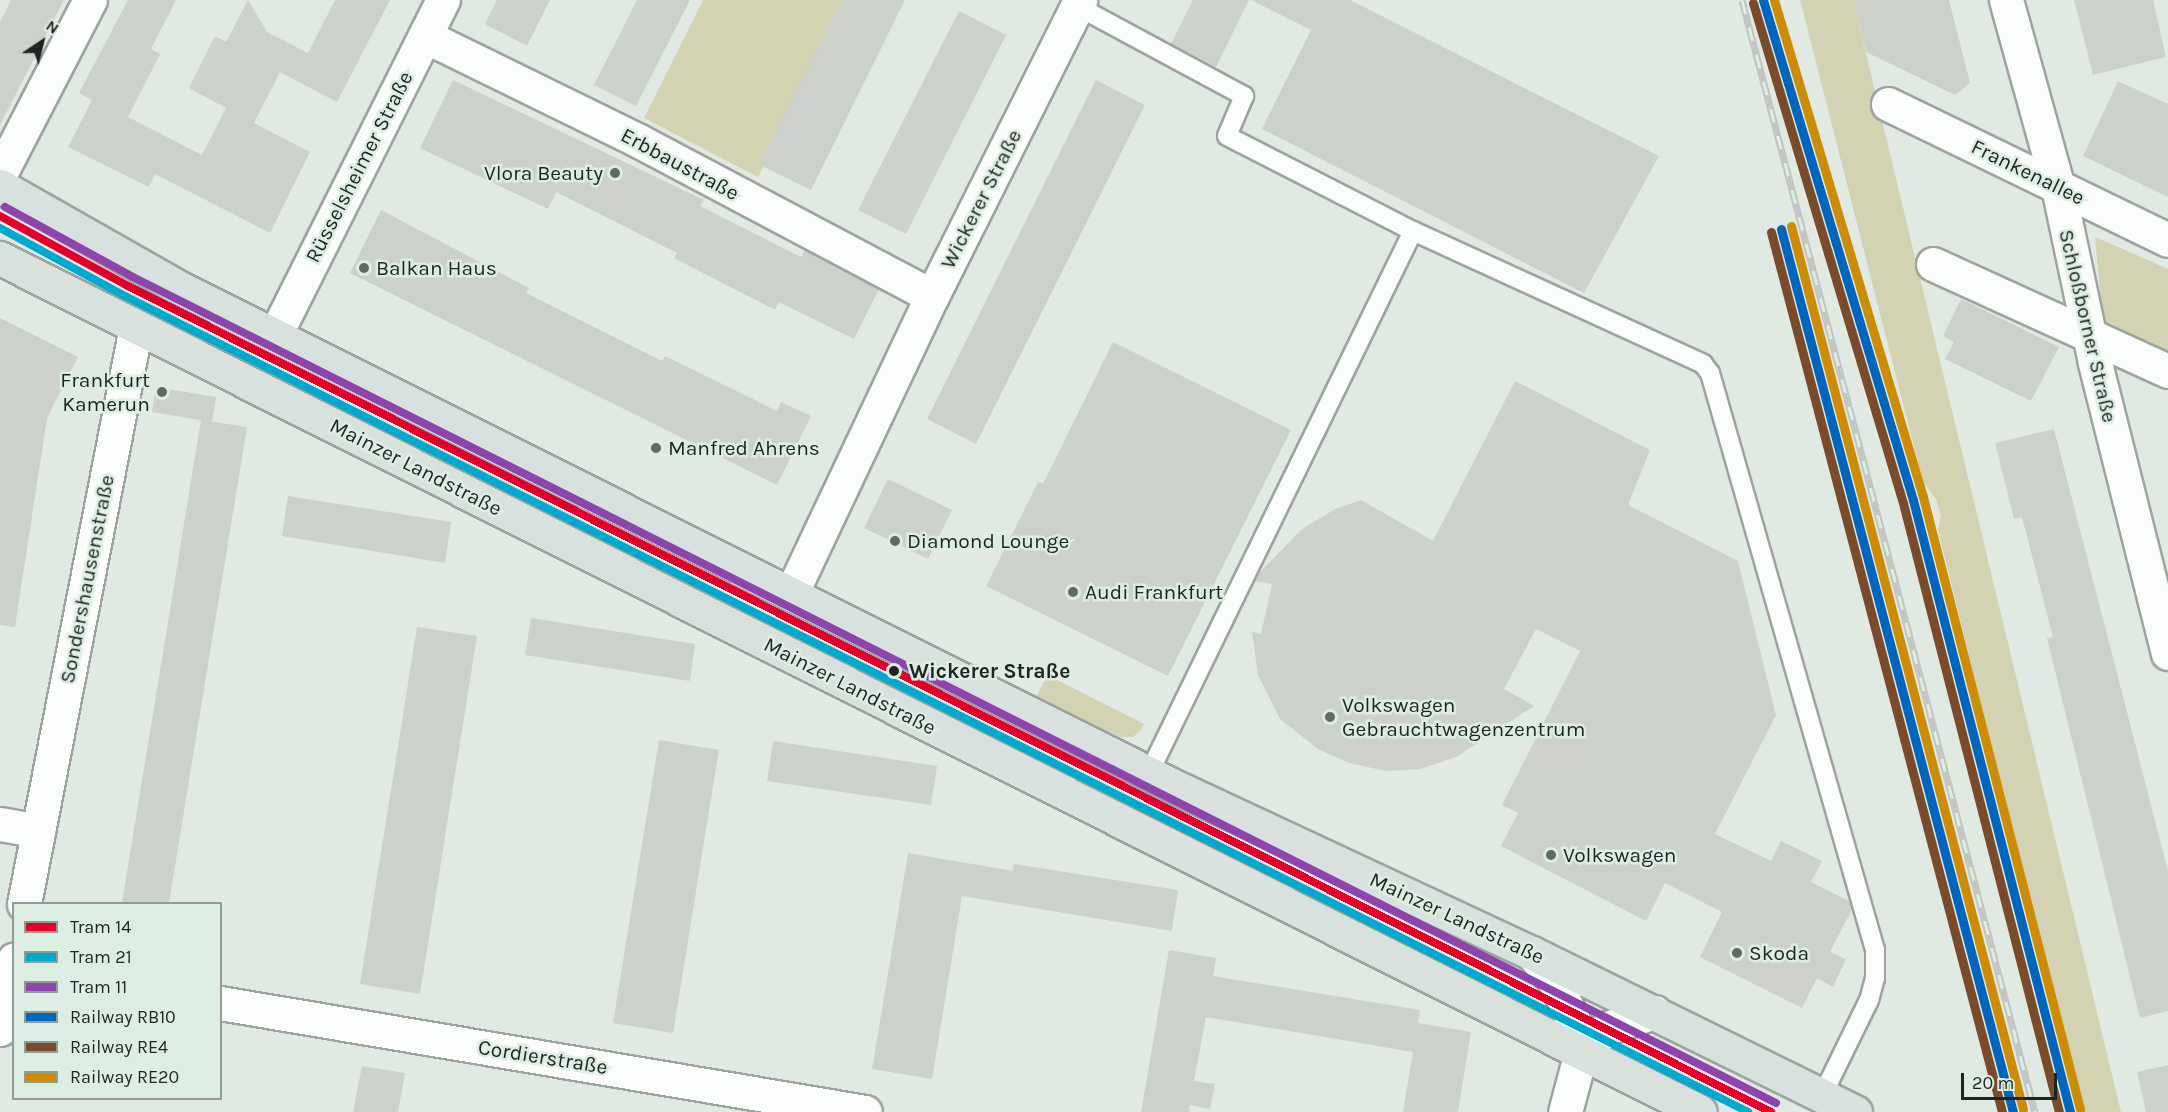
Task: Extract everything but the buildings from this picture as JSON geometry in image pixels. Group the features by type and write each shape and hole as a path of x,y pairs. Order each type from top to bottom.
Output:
{"main road":[{"name":"Mainzer Landstraße","path":"0,186 174,285 1149,773 1532,953 1855,1112"},
{"name":"Mainzer Landstraße","path":"0,258 1700,1112"}],"street":[{"path":"0,174 90,0"},
{"name":"Rüsselsheimer Straße","path":"275,335 443,0"},
{"name":"Schloßborner Straße","path":"2006,0 2058,187 2088,334 2168,653"},
{"name":"Wickerer Straße","path":"791,594 932,296 1079,3"},
{"name":"Erbbaustraße","path":"425,36 639,141 932,296"},
{"name":"Frankenallee","path":"1888,104 2168,240"},
{"path":"1933,264 2168,371"},
{"name":"Sondershausenstraße","path":"24,902 136,327"},
{"path":"0,824 38,831"},
{"path":"1532,953 1556,983 1571,1010 1581,1052"},
{"path":"0,1029 12,969"},
{"name":"Cordierstraße","path":"222,1003 865,1112"},
{"path":"1565,1112 1581,1052 1595,1036 1654,1012"}],"lane":[{"path":"1079,3 1244,96 1227,136 1413,231 1703,364 1710,372 1875,950 1875,978 1869,1000 1822,1096"},
{"path":"1149,773 1413,231"}],"green space":[{"path":"703,0 848,0 758,177 644,118"},
{"path":"1800,0 1853,0 2121,1112 2082,1112 1938,530 1941,516 1936,499 1923,482"},
{"path":"2095,237 2168,269 2168,351 2103,322"},
{"path":"1047,675 1144,724 1141,730 1133,737 1120,737 1035,700"}],"railway":[{"path":"1742,0 2035,1112"}],"tram line":[{"name":"11","path":"5,207 133,277 1776,1103"},
{"name":"14","path":"0,216 128,286 1771,1112"},
{"name":"21","path":"0,228 123,295 1748,1112"}],"rail line":[{"name":"RB10","path":"1763,0 1913,500 2070,1112"},
{"name":"RE20","path":"1774,0 1923,497 2080,1109"},
{"name":"RE4","path":"1753,3 1903,503 2059,1112"},
{"name":"RE20","path":"1791,226 2023,1109"},
{"name":"RB10","path":"1781,229 2013,1112"},
{"name":"RE4","path":"1771,232 2002,1112"}],"place":[{"name":"Vlora Beauty","path":"615,173"},
{"name":"Balkan Haus","path":"364,268"},
{"name":"Frankfurt Kamerun","path":"162,392"},
{"name":"Manfred Ahrens","path":"656,448"},
{"name":"Diamond Lounge","path":"895,541"},
{"name":"Audi Frankfurt","path":"1073,592"},
{"name":"Wickerer Straße","path":"894,671"},
{"name":"Volkswagen Gebrauchtwagenzentrum","path":"1330,717"},
{"name":"Volkswagen","path":"1551,855"},
{"name":"Skoda","path":"1737,953"}]}
